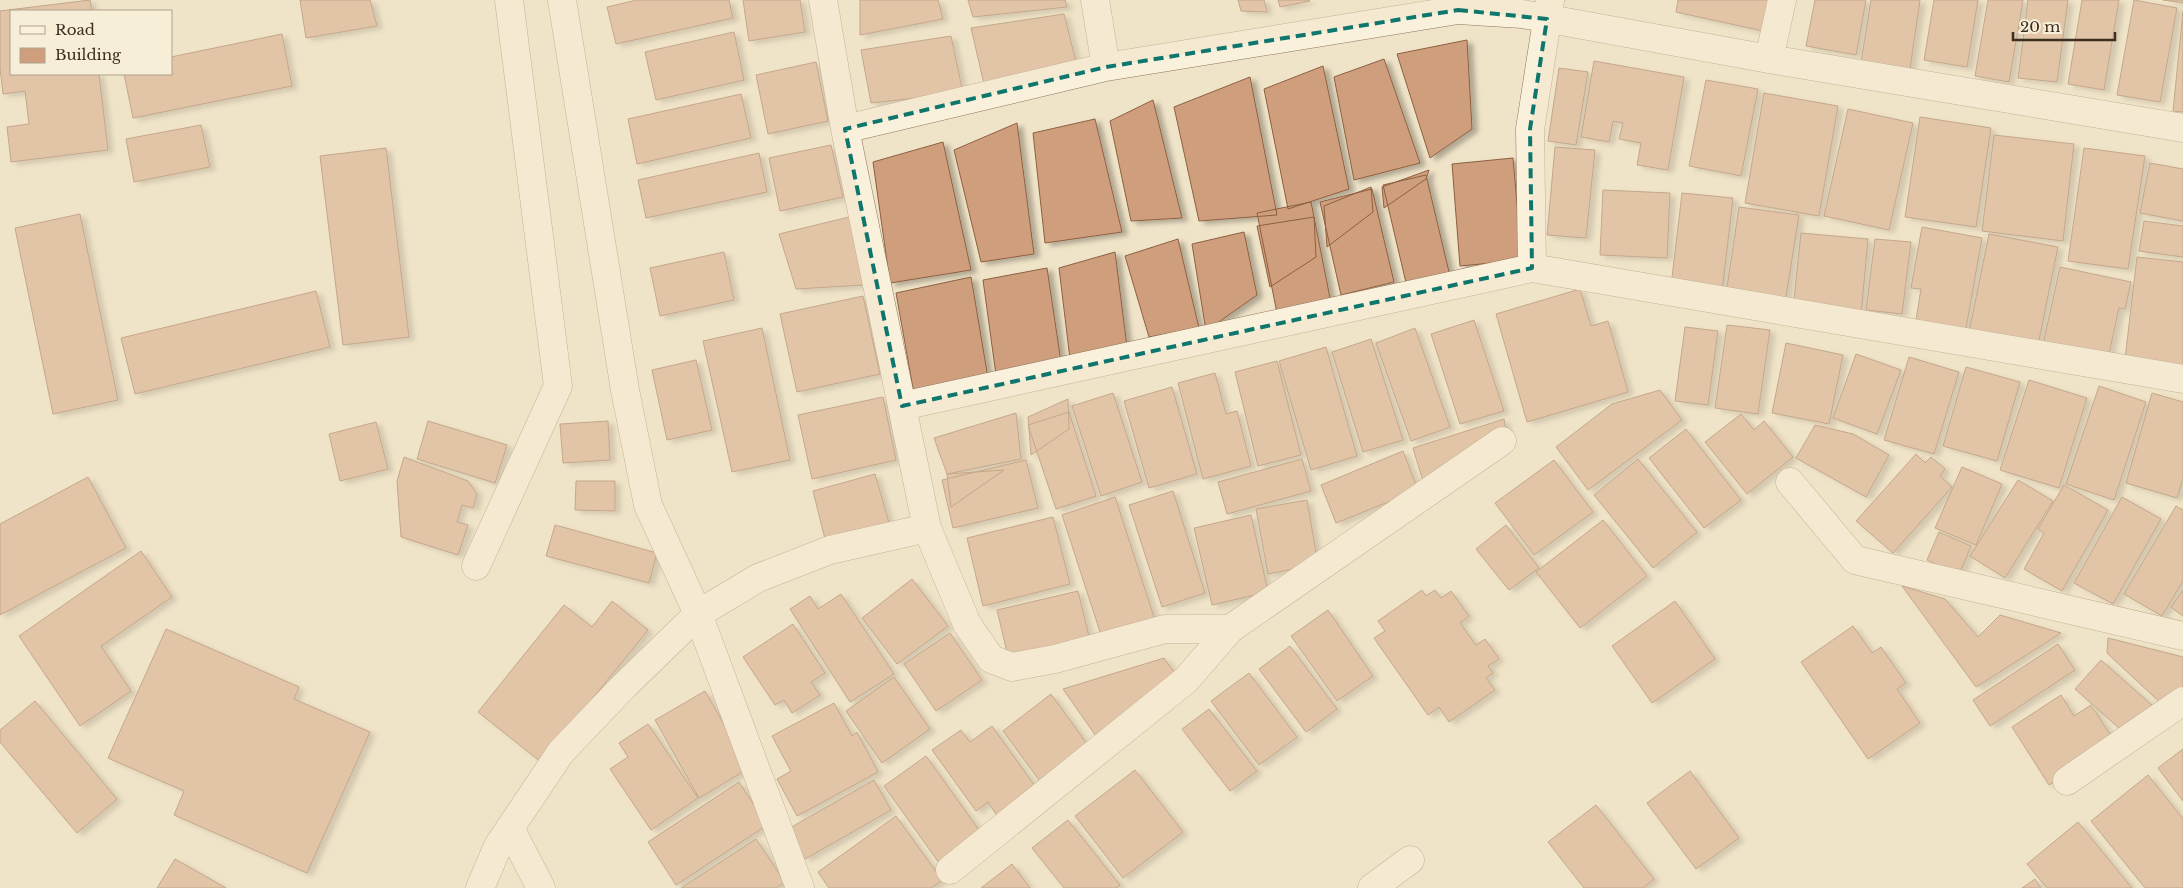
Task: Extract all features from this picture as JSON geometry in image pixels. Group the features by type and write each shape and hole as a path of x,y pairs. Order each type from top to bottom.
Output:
{"street":[{"path":"476,566 558,386 509,0"},
{"path":"562,0 624,390 648,505 698,614 800,888"},
{"path":"823,0 845,129 927,528 967,624 992,659 1012,667 1054,659 1165,630 1230,629"},
{"path":"1095,0 1106,67"},
{"path":"1769,58 1782,0"},
{"path":"845,129 1106,67 1458,10 1522,14 1549,9 1769,58 2183,128"},
{"path":"1532,268 1530,129 1549,9"},
{"path":"902,406 1532,268 2183,379"},
{"path":"950,870 1186,680 1230,629 1502,441"},
{"path":"1790,482 1855,560 2183,636"},
{"path":"480,888 498,846 561,752 624,686 698,614 758,578 830,550 927,528"},
{"path":"2067,782 2183,701"},
{"path":"510,828 540,888"},
{"path":"1372,888 1410,860"}],"highlighted area":[{"path":"1458,10 1547,19 1530,129 1532,268 902,406 845,129 1106,67"}],"building":[{"path":"90,0 92,10 10,10 10,75 99,75 108,150 11,162 7,127 29,124 25,91 3,94 0,68 0,11"},
{"path":"300,0 370,0 377,26 306,38"},
{"path":"637,0 729,0 733,18 616,44 607,7"},
{"path":"743,0 800,0 805,32 749,41"},
{"path":"860,0 938,0 943,19 860,35"},
{"path":"968,0 1065,0 1067,7 973,17"},
{"path":"1238,0 1264,0 1267,12 1241,11"},
{"path":"1278,0 1309,0 1310,1 1280,7"},
{"path":"1678,0 1770,0 1763,31 1676,12"},
{"path":"1815,0 1866,0 1856,55 1806,46"},
{"path":"1871,0 1920,0 1910,69 1861,62"},
{"path":"1934,0 1978,0 1967,67 1924,60"},
{"path":"1988,0 2023,0 2009,82 1975,76"},
{"path":"2028,0 2068,0 2057,82 2018,78"},
{"path":"2082,0 2119,0 2104,90 2068,84"},
{"path":"2134,0 2177,8 2160,102 2117,95"},
{"path":"2163,0 2183,0 2183,3"},
{"path":"2183,11 2183,112 2173,111"},
{"path":"1064,14 1076,62 984,84 971,28"},
{"path":"734,32 744,80 656,100 645,52"},
{"path":"282,34 292,86 133,118 124,75 172,75 172,57"},
{"path":"951,36 963,93 871,103 861,50"},
{"path":"1467,40 1472,129 1430,158 1397,54"},
{"path":"1384,59 1420,163 1354,180 1334,77"},
{"path":"1594,61 1684,77 1668,170 1637,165 1641,143 1619,139 1623,123 1613,121 1609,142 1581,137"},
{"path":"816,62 828,121 768,134 756,75"},
{"path":"1323,66 1349,189 1288,209 1264,89"},
{"path":"1559,68 1588,72 1576,145 1548,141"},
{"path":"1250,77 1277,215 1199,221 1174,107"},
{"path":"1706,80 1758,89 1741,176 1689,166"},
{"path":"1764,93 1838,106 1819,216 1745,203"},
{"path":"741,94 751,138 637,164 628,119"},
{"path":"1153,100 1182,218 1131,221 1110,121"},
{"path":"1848,109 1913,123 1889,230 1824,216"},
{"path":"1920,117 1991,128 1976,227 1905,217"},
{"path":"1095,119 1122,232 1045,243 1033,133"},
{"path":"1017,123 1034,254 981,262 954,150"},
{"path":"201,125 210,167 134,182 126,139"},
{"path":"1994,135 2074,144 2063,241 1982,231"},
{"path":"943,142 971,270 890,283 873,162"},
{"path":"831,145 843,197 780,211 769,158"},
{"path":"1555,147 1595,150 1586,238 1547,235"},
{"path":"386,148 409,337 343,345 320,156"},
{"path":"2084,148 2145,156 2128,269 2068,261"},
{"path":"759,153 767,192 646,218 638,180"},
{"path":"1513,158 1522,260 1460,266 1452,164"},
{"path":"2150,163 2183,169 2183,221 2140,213"},
{"path":"1429,170 1426,179 1384,208 1382,187"},
{"path":"1426,175 1450,276 1407,287 1383,185"},
{"path":"1371,187 1373,212 1327,247 1324,206"},
{"path":"1372,189 1394,282 1341,295 1320,202"},
{"path":"1603,190 1670,193 1667,258 1600,255"},
{"path":"1682,193 1733,198 1722,292 1671,286"},
{"path":"1311,202 1331,303 1277,313 1257,213"},
{"path":"1739,207 1799,215 1785,303 1726,294"},
{"path":"80,214 118,400 53,414 15,228"},
{"path":"849,217 864,285 796,289 779,234"},
{"path":"1314,217 1316,257 1270,287 1257,226"},
{"path":"2144,221 2183,226 2183,257 2139,251"},
{"path":"1922,227 1982,238 1965,334 1915,326 1921,289 1911,288"},
{"path":"1244,232 1257,295 1206,331 1192,244"},
{"path":"1801,233 1868,239 1861,315 1793,308"},
{"path":"1989,234 2058,247 2037,350 1968,337"},
{"path":"1178,239 1199,328 1149,337 1125,256"},
{"path":"1875,239 1911,242 1902,314 1866,310"},
{"path":"724,252 734,300 660,316 650,268"},
{"path":"1115,252 1127,347 1070,359 1059,268"},
{"path":"2137,257 2183,262 2183,366 2125,359"},
{"path":"2060,267 2131,282 2125,309 2119,308 2107,363 2042,349"},
{"path":"1047,268 1061,362 996,375 983,280"},
{"path":"971,277 988,378 914,394 896,293"},
{"path":"1580,289 1591,326 1608,321 1628,392 1527,422 1496,314"},
{"path":"316,291 330,347 135,394 121,338"},
{"path":"863,296 880,374 797,392 780,314"},
{"path":"1474,320 1504,411 1460,424 1431,334"},
{"path":"1727,325 1770,330 1758,414 1715,408"},
{"path":"1685,327 1718,331 1708,405 1675,401"},
{"path":"762,328 790,460 732,472 703,341"},
{"path":"1415,328 1450,427 1411,441 1376,343"},
{"path":"1371,339 1403,440 1363,452 1332,352"},
{"path":"1786,343 1843,355 1829,424 1772,413"},
{"path":"1326,347 1357,456 1311,470 1279,361"},
{"path":"1856,354 1901,370 1877,434 1833,418"},
{"path":"1909,357 1959,372 1934,454 1884,440"},
{"path":"696,360 712,430 667,440 652,370"},
{"path":"1277,361 1301,455 1258,466 1235,372"},
{"path":"1966,367 2020,382 1997,461 1943,446"},
{"path":"1215,373 1226,414 1237,411 1251,466 1203,479 1178,383"},
{"path":"2029,380 2087,398 2059,488 2000,470"},
{"path":"2099,386 2146,402 2114,500 2066,484"},
{"path":"1172,387 1197,474 1149,488 1124,401"},
{"path":"1660,390 1682,420 1588,490 1556,447 1612,404"},
{"path":"1113,393 1142,482 1101,496 1072,406"},
{"path":"2152,393 2183,402 2183,478 2177,498 2126,483"},
{"path":"883,397 896,460 812,479 798,415"},
{"path":"1068,399 1069,429 1031,455 1028,417"},
{"path":"1069,412 1096,496 1056,509 1028,425"},
{"path":"1016,413 1021,459 947,474 934,438"},
{"path":"1741,414 1754,430 1764,421 1793,457 1747,494 1705,442"},
{"path":"1504,419 1507,437 1425,488 1413,448"},
{"path":"428,421 507,445 495,483 417,459"},
{"path":"608,421 610,460 563,463 560,424"},
{"path":"376,422 388,469 340,481 329,434"},
{"path":"1815,425 1853,434 1889,455 1866,497 1796,458"},
{"path":"1686,429 1741,500 1704,528 1649,458"},
{"path":"1403,451 1418,490 1336,523 1321,485"},
{"path":"1916,454 1925,463 1931,457 1945,469 1940,476 1952,487 1893,553 1856,521"},
{"path":"404,457 468,481 477,494 473,508 462,505 457,522 468,525 458,555 401,537 397,481"},
{"path":"1302,459 1311,491 1227,514 1218,482"},
{"path":"1638,459 1697,532 1653,568 1594,495"},
{"path":"1026,460 1038,508 953,528 942,480"},
{"path":"1554,460 1593,512 1534,555 1495,503"},
{"path":"1962,467 2002,484 1976,545 1935,528"},
{"path":"1004,470 951,507 947,474"},
{"path":"875,474 890,526 826,543 813,491"},
{"path":"88,477 126,548 0,615 0,524"},
{"path":"2018,480 2053,501 2005,578 1970,556"},
{"path":"576,481 615,481 615,511 575,510"},
{"path":"2064,485 2108,510 2062,591 2024,569 2044,533 2038,529"},
{"path":"1173,491 1205,593 1162,607 1129,505"},
{"path":"1115,497 1155,620 1102,638 1062,515"},
{"path":"2122,497 2161,519 2113,604 2074,583"},
{"path":"1307,500 1318,564 1268,574 1256,509"},
{"path":"2176,506 2183,510 2183,581 2162,616 2124,594"},
{"path":"1251,515 1268,592 1212,605 1194,528"},
{"path":"1053,517 1070,584 983,606 967,538"},
{"path":"1603,520 1647,576 1580,628 1536,572"},
{"path":"555,525 657,553 649,583 546,556"},
{"path":"1506,525 1539,568 1509,590 1476,549"},
{"path":"1939,532 1971,546 1959,575 1927,560"},
{"path":"141,551 172,597 101,646 131,691 80,726 19,636"},
{"path":"912,579 948,626 897,664 862,618"},
{"path":"1902,586 1945,599 1978,637 2000,615 2061,633 1976,687"},
{"path":"1422,590 1426,596 1435,590 1441,598 1451,591 1469,616 1460,623 1476,645 1485,639 1499,659 1488,666 1493,673 1486,678 1495,690 1449,722 1439,707 1428,715 1374,638 1385,631 1378,621"},
{"path":"2183,590 2183,616 2171,607"},
{"path":"1078,591 1091,645 1010,665 997,610"},
{"path":"841,594 894,674 850,702 790,609 810,596 818,609"},
{"path":"612,601 648,630 541,762 478,712 564,605 592,627"},
{"path":"1675,601 1715,659 1652,703 1612,646"},
{"path":"1328,610 1373,676 1337,701 1291,636"},
{"path":"793,624 825,673 811,682 820,695 792,713 784,700 775,705 743,657"},
{"path":"1853,626 1872,653 1881,647 1906,683 1897,689 1920,723 1868,759 1801,662"},
{"path":"166,629 299,687 294,699 370,732 307,873 174,815 184,791 108,758"},
{"path":"950,633 982,680 936,711 904,664"},
{"path":"2108,638 2183,657 2183,691 2165,707 2107,653"},
{"path":"2058,644 2075,670 1990,726 1973,700"},
{"path":"1290,646 1337,709 1306,732 1259,669"},
{"path":"1164,658 1180,681 1098,739 1063,689"},
{"path":"2101,660 2154,707 2128,736 2075,689"},
{"path":"1249,673 1297,737 1259,765 1211,701"},
{"path":"894,677 930,729 882,763 846,711"},
{"path":"705,691 749,768 699,798 655,720"},
{"path":"1051,694 1090,748 1042,784 1003,731"},
{"path":"2061,695 2074,716 2091,705 2115,742 2049,785 2012,727"},
{"path":"35,701 117,799 77,833 0,742 0,730"},
{"path":"834,703 852,736 857,732 878,772 797,816 777,779 791,771 772,736"},
{"path":"1209,709 1257,771 1230,791 1182,729"},
{"path":"648,724 698,798 651,830 610,769 628,757 619,743"},
{"path":"992,726 1037,789 998,817 988,802 976,811 932,750 961,730 970,742"},
{"path":"2183,749 2183,801 2158,768"},
{"path":"926,756 984,837 942,867 884,786"},
{"path":"1135,770 1183,832 1123,878 1075,816"},
{"path":"1690,771 1739,838 1696,869 1647,803"},
{"path":"2148,775 2183,819 2183,888 2145,888 2091,821"},
{"path":"874,780 891,810 805,859 788,829"},
{"path":"739,782 767,825 676,885 648,842"},
{"path":"1596,805 1654,879 1643,888 1584,888 1548,842"},
{"path":"896,816 942,880 931,888 829,888 818,872"},
{"path":"1068,820 1120,885 1116,888 1064,888 1032,848"},
{"path":"2078,822 2132,888 2047,888 2027,864"},
{"path":"756,839 785,882 776,888 681,888"},
{"path":"175,859 226,888 157,888"},
{"path":"1012,864 1030,888 981,888"},
{"path":"2035,879 2041,888 2022,888"}]}
